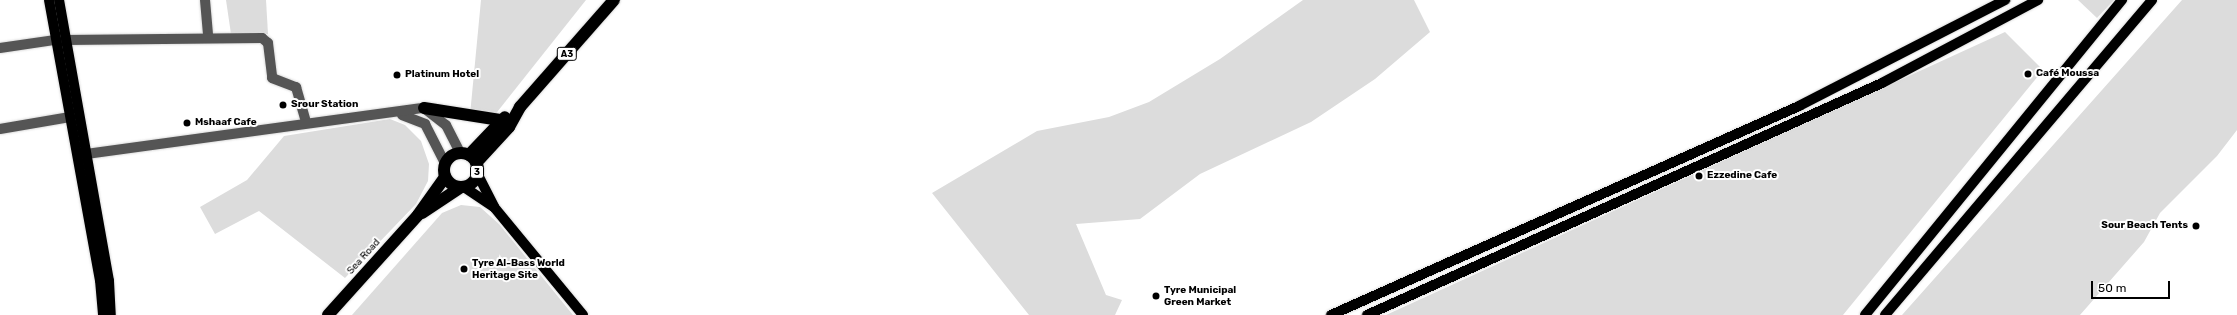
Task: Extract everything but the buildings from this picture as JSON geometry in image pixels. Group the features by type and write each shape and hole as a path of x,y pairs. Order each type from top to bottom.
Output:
{"highway":[{"name":"A3","path":"471,161 505,132 520,108 614,0"},
{"path":"424,108 500,120"},
{"name":"A3","path":"471,161 500,120 520,108"},
{"path":"445,177 445,163 471,161"},
{"name":"3","path":"445,177 463,187 471,161"},
{"name":"Sea Road","path":"328,315 418,215 445,177"},
{"name":"Sea Road","path":"418,215 463,187"}],"main road":[{"path":"49,0 60,40 107,313"},
{"path":"59,0 60,40 70,117 81,155"},
{"path":"1331,315 1799,106 2005,0"},
{"path":"1367,315 1882,83 2038,0"},
{"path":"1865,315 2122,0"},
{"path":"1884,315 2152,0"},
{"path":"471,161 494,207 582,315"},
{"path":"463,187 494,207"}],"street":[{"path":"205,0 208,37"},
{"path":"0,48 60,40 208,37 266,40 272,78 296,87 306,123"},
{"path":"81,155 306,123 398,114 424,108 446,125 471,161"},
{"path":"398,114 425,124 445,163"},
{"path":"0,129 70,117"}],"shaded area":[{"path":"226,0 266,0 268,34 231,34"},
{"path":"481,0 586,0 494,116 470,115"},
{"path":"1303,0 1414,0 1430,32 1375,79 1311,122 1200,174 1140,219 1076,224 1106,295 1122,300 1115,315 1029,315 932,193 1037,131 1109,117 1149,102 1220,59"},
{"path":"2078,0 2114,0 2097,18"},
{"path":"2182,0 2237,0 2237,130 2217,156 2160,213 2144,242 2080,315 1902,315"},
{"path":"2005,32 2043,70 1843,315 1386,315"},
{"path":"390,119 405,125 421,141 429,164 428,181 416,204 345,278 259,211 215,234 200,207 247,180 284,136"},
{"name":"Tyre Al-Bass World Heritage Site","path":"461,205 480,207 499,224 573,315 352,315 442,213"}],"place":[{"name":"Café Moussa","path":"2028,74"},
{"name":"Platinum Hotel","path":"397,75"},
{"name":"Srour Station","path":"283,105"},
{"name":"Mshaaf Cafe","path":"187,123"},
{"name":"Ezzedine Cafe","path":"1699,176"},
{"name":"Sour Beach Tents","path":"2196,226"},
{"name":"Tyre Al-Bass World Heritage Site","path":"464,269"},
{"name":"Tyre Municipal Green Market","path":"1156,296"}]}
